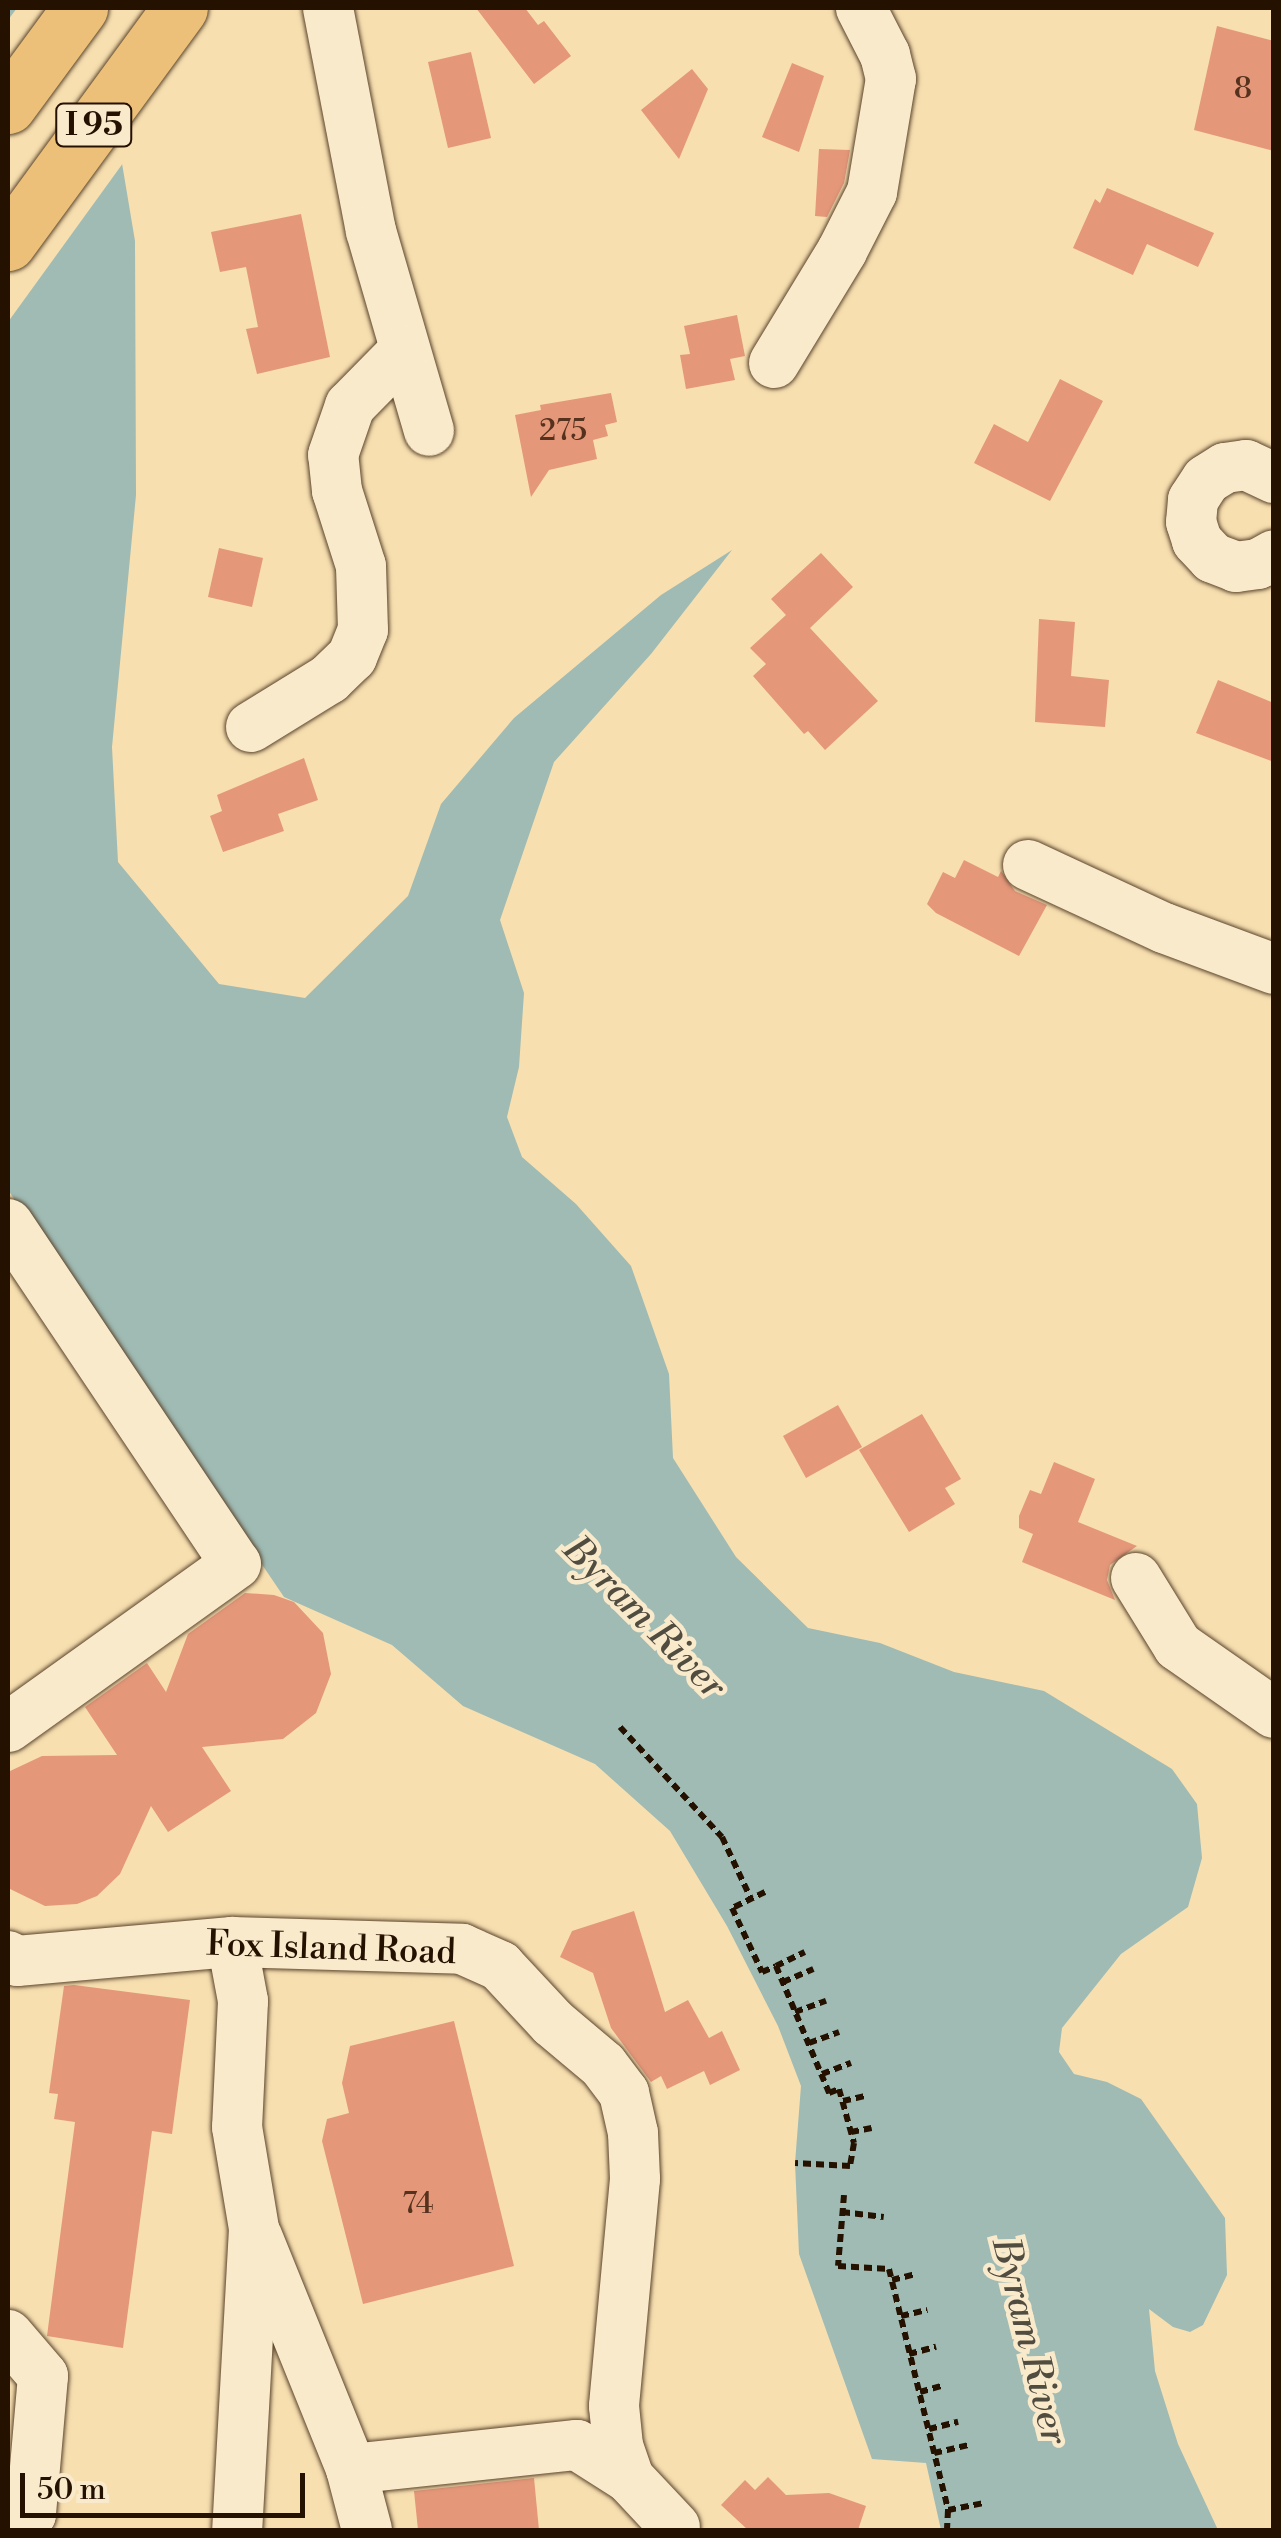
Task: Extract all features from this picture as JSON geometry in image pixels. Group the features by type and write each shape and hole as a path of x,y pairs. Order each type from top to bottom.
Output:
{"highway":[{"name":"I 95","path":"8,106 80,8"},
{"name":"I 95","path":"8,243 180,8"}],"street":[{"path":"774,363 842,251 872,192 891,79 885,56 861,8"},
{"path":"340,14 362,196 429,431"},
{"path":"251,726 329,679 352,656 363,630 361,566 337,491 333,455 350,406 405,350"},
{"path":"1274,478 1246,465 1225,468 1206,480 1193,500 1191,522 1197,541 1213,558 1236,566 1258,564 1274,554"},
{"path":"1028,865 1164,928 1274,969"},
{"path":"8,1224 236,1564 8,1727"},
{"path":"1136,1578 1178,1646 1274,1713"},
{"path":"232,1942 243,2001 236,2127 254,2229 350,2469 367,2530"},
{"name":"Fox Island Road","path":"8,1956 18,1961 232,1942 462,1949 500,1966 553,2022 603,2065 624,2093 633,2133 635,2179 614,2406 618,2446 629,2478 676,2527"},
{"path":"237,2530 254,2229"},
{"path":"8,2335 43,2376 31,2514 20,2530"},
{"path":"350,2469 578,2445 629,2478"}],"path":[{"path":"620,1728 722,1837 751,1899"},
{"path":"765,1892 732,1908 762,1972 805,1952"},
{"path":"776,1966 829,2093 839,2089 851,2132 850,2166 795,2163"},
{"path":"783,1982 813,1969"},
{"path":"796,2012 826,2001"},
{"path":"808,2043 839,2032"},
{"path":"822,2074 852,2063"},
{"path":"843,2101 865,2096"},
{"path":"851,2132 872,2128"},
{"path":"844,2195 838,2266 889,2269 948,2510 947,2530"},
{"path":"842,2212 884,2217"},
{"path":"892,2280 916,2274"},
{"path":"901,2316 927,2310"},
{"path":"908,2354 936,2348"},
{"path":"920,2392 944,2385"},
{"path":"929,2429 958,2422"},
{"path":"934,2453 968,2445"},
{"path":"948,2510 982,2503"}],"water":[{"name":"Byram River","path":"8,8 96,8 135,241 136,495 112,747 118,862 219,984 305,998 408,896 441,804 514,718 661,595 732,550 651,654 554,762 500,920 524,993 519,1067 507,1117 522,1157 576,1204 631,1266 669,1374 673,1458 736,1557 808,1628 880,1643 954,1672 1044,1691 1172,1769 1197,1804 1202,1858 1188,1907 1121,1954 1062,2028 1059,2052 1074,2074 1107,2082 1141,2099 1225,2218 1227,2275 1203,2325 1190,2332 1173,2327 1149,2309 1155,2371 1178,2444 1218,2530 941,2530 926,2463 872,2459 799,2254 795,2163 801,2086 778,2026 727,1926 670,1831 595,1764 463,1706 392,1645 284,1597 8,1190"}],"pier":[{"path":"17,8 101,8 126,159 8,322 8,20"}],"building":[{"path":"476,8 525,8 538,25 544,21 571,56 534,84"},
{"path":"1217,26 1274,41 1274,151 1194,130"},
{"path":"471,52 491,138 448,148 428,62"},
{"path":"792,63 824,76 799,152 762,137"},
{"path":"692,69 708,89 679,159 641,110"},
{"path":"819,149 850,150 844,183 827,217 815,216"},
{"path":"1107,188 1214,233 1198,267 1147,244 1133,275 1073,248 1095,199 1100,203"},
{"path":"301,214 330,357 257,374 246,329 258,327 246,267 220,272 211,232"},
{"path":"737,315 745,356 730,359 735,380 686,389 680,355 690,354 684,326"},
{"path":"1060,379 1103,401 1050,501 974,463 994,424 1028,442"},
{"path":"611,393 617,422 605,425 608,436 593,440 597,459 549,470 531,497 515,415 541,410 540,405"},
{"path":"219,548 263,558 252,607 208,597"},
{"path":"821,553 853,587 810,628 878,701 825,750 808,731 804,734 753,676 766,664 750,648 786,615 771,599"},
{"path":"1039,619 1075,622 1071,676 1109,680 1105,727 1035,722"},
{"path":"1218,680 1274,703 1274,762 1196,733"},
{"path":"304,758 318,800 278,814 284,831 223,852 210,816 222,811 217,795"},
{"path":"964,860 998,877 1001,871 1015,891 1047,905 1019,956 936,913 927,904 943,872 955,878"},
{"path":"838,1405 862,1447 806,1478 783,1436"},
{"path":"922,1414 961,1479 945,1488 955,1504 909,1532 859,1450"},
{"path":"1054,1462 1095,1479 1078,1522 1137,1546 1110,1565 1107,1580 1115,1600 1022,1562 1033,1534 1019,1528 1019,1516 1030,1490 1041,1494"},
{"path":"245,1593 274,1595 294,1602 323,1633 331,1674 316,1713 283,1739 202,1747 231,1791 168,1832 151,1806 120,1874 97,1896 77,1904 45,1906 8,1888 8,1772 42,1756 117,1755 85,1707 147,1663 166,1692 188,1634"},
{"path":"634,1911 665,2012 688,2000 709,2038 722,2031 740,2070 710,2085 704,2071 667,2089 661,2076 651,2082 611,2028 593,1973 560,1957 572,1931"},
{"path":"64,1986 190,2000 172,2134 152,2131 123,2348 47,2336 75,2122 54,2119 58,2094 49,2093"},
{"path":"454,2021 514,2266 363,2304 322,2141 327,2119 349,2113 342,2083 350,2046"},
{"path":"768,2477 786,2495 829,2493 866,2506 858,2530 748,2530 721,2505 745,2480 755,2490"},
{"path":"534,2478 539,2530 418,2530 414,2491"}]}
